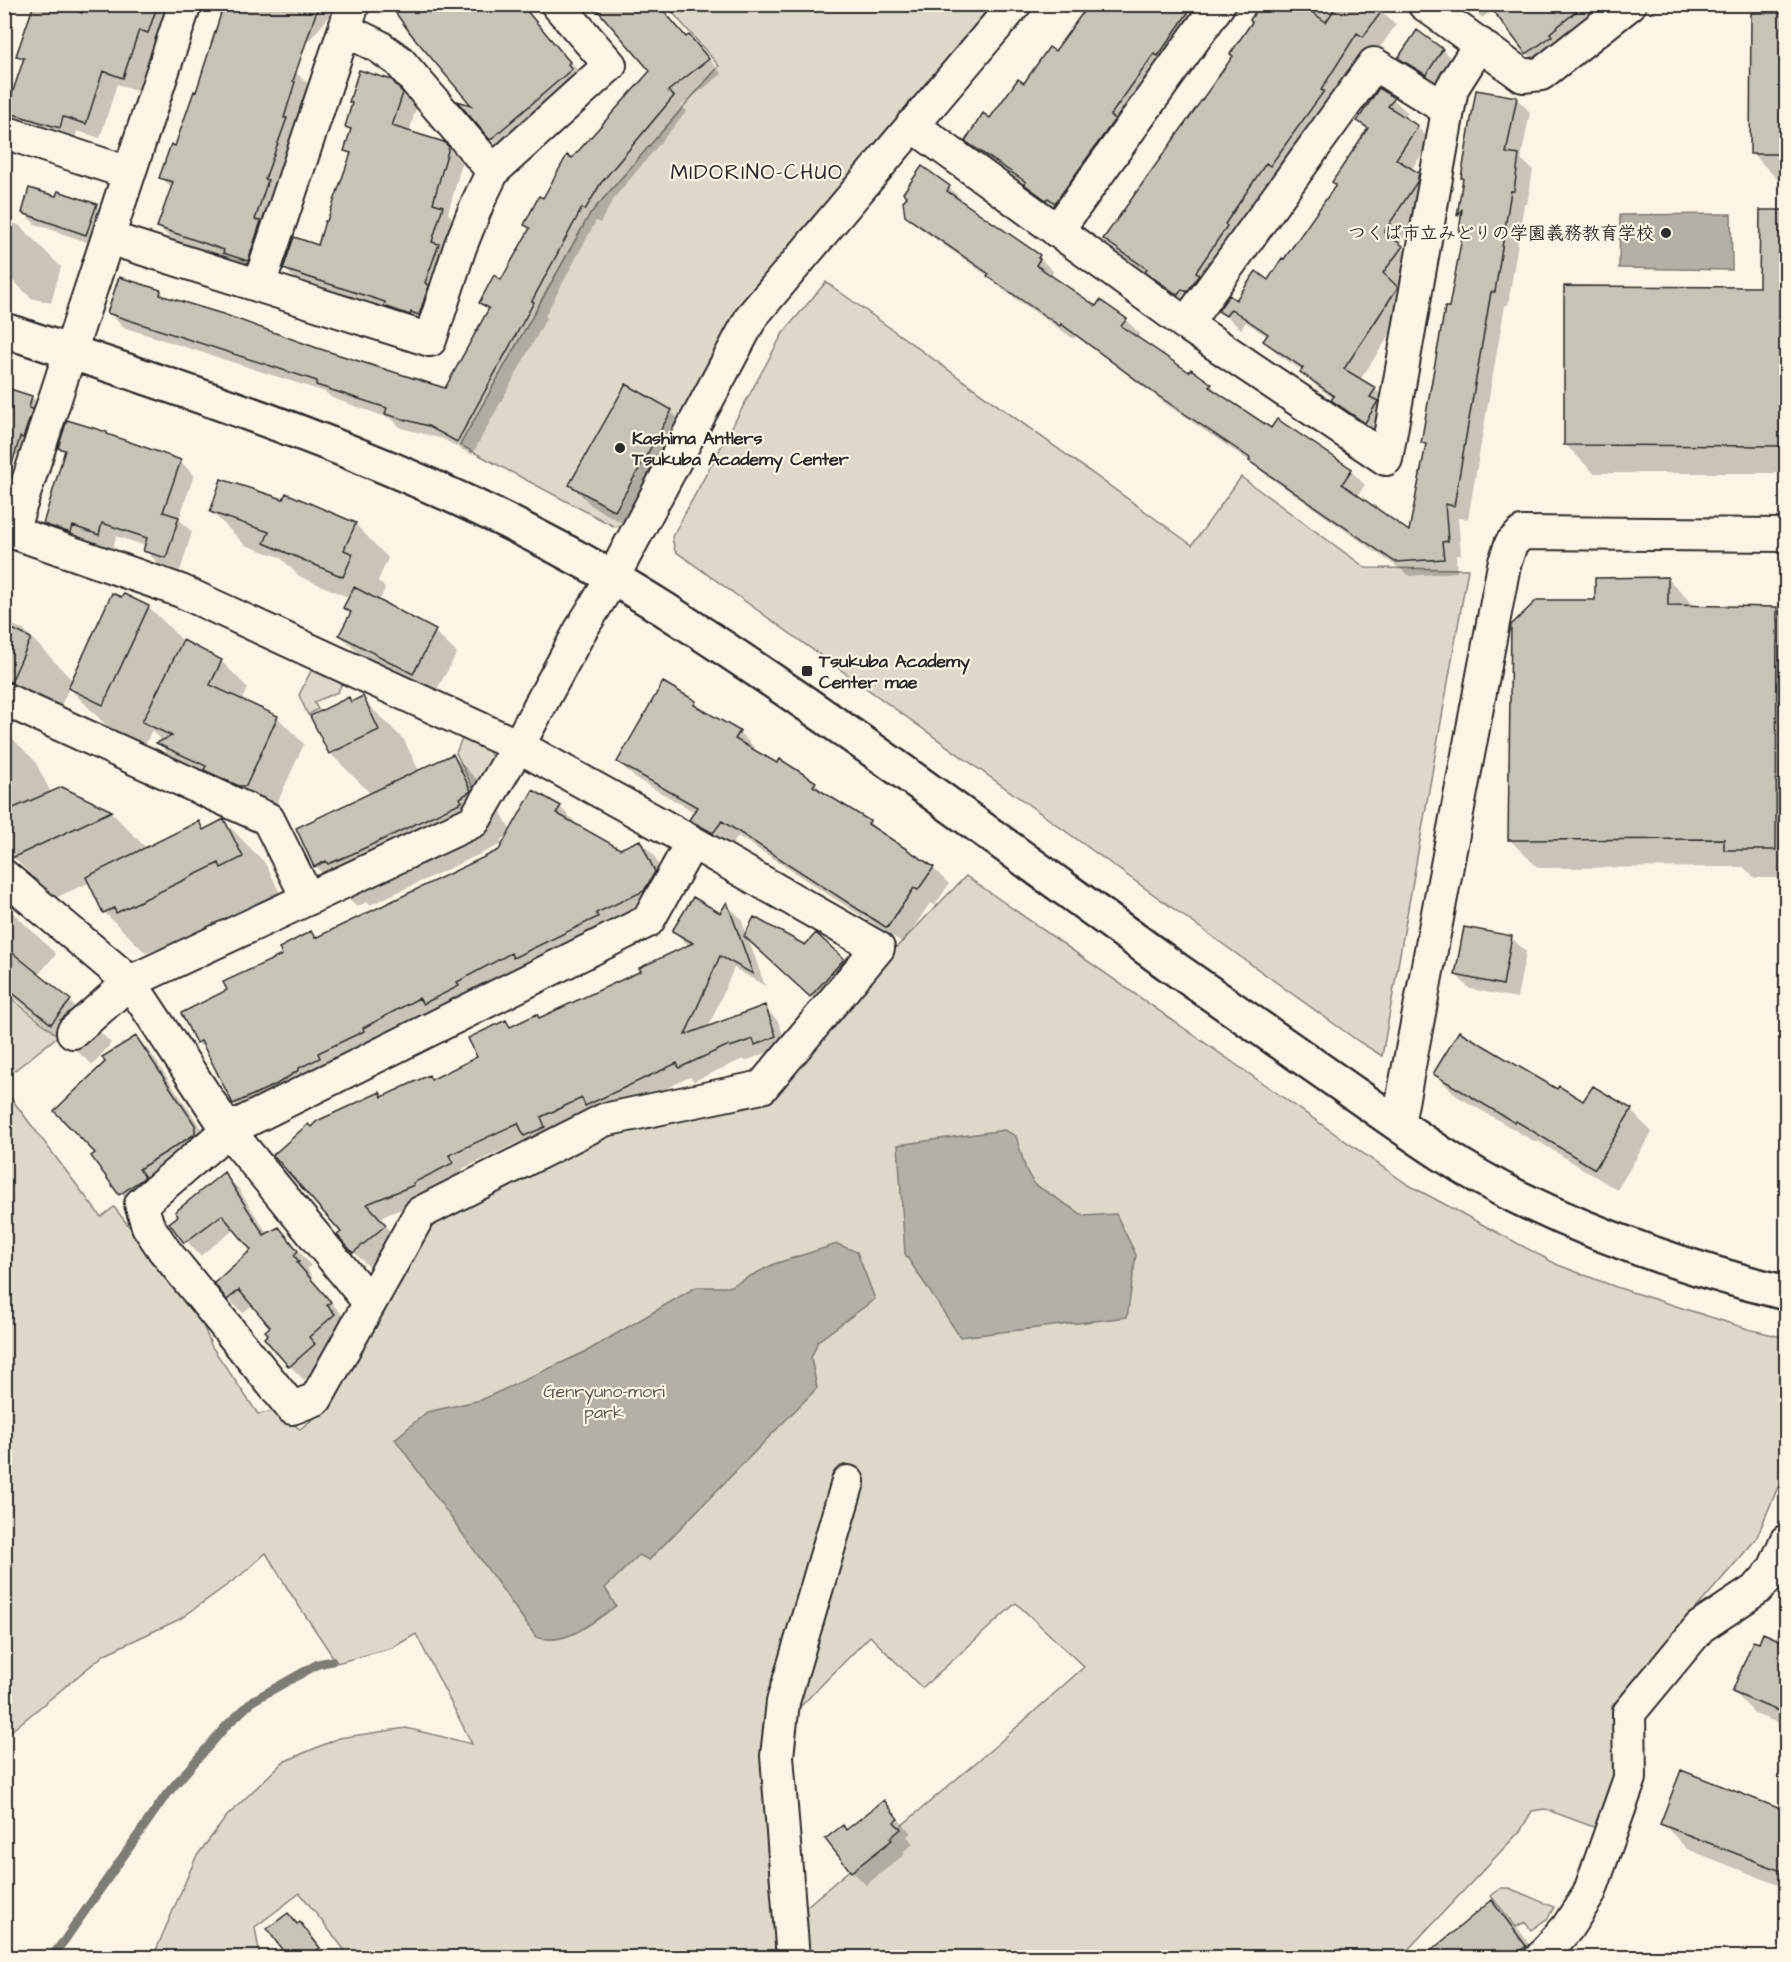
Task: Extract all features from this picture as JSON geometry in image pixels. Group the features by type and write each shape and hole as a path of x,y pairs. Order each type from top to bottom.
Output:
{"street":[{"path":"185,4 109,238 8,530 181,591 518,746 692,842 878,948 762,1087 603,1120 420,1213 316,1399 292,1408 164,1250 148,1226 141,1204 228,1130 648,921 692,842"},
{"path":"109,238 430,340 460,247 493,171 610,65 557,4"},
{"path":"73,1032 130,982 474,821 518,746 579,631 612,579 752,316 1014,4"},
{"path":"1057,231 1219,4"},
{"path":"1424,4 1523,76 1541,74 1630,4"},
{"path":"259,285 349,17 378,46 399,61 493,171"},
{"path":"912,125 1186,324 1386,459 1452,88 1480,44"},
{"path":"1186,324 1374,64 1448,110"},
{"path":"4,132 129,173"},
{"path":"4,330 245,411 389,466 544,540 691,627 791,694 1198,985 1457,1164 1505,1191 1637,1249 1738,1281 1786,1293"},
{"path":"1398,1124 1510,543 1522,533 1786,535"},
{"path":"4,699 268,819 308,899"},
{"path":"4,876 130,982 228,1130 369,1302"},
{"path":"793,1958 777,1756 783,1702 848,1482"},
{"path":"1540,1958 1567,1928 1589,1894 1630,1778 1629,1713 1701,1627 1780,1573 1786,1541"}],"green space":[{"path":"666,5 998,5 749,301 628,523 615,527 460,445 590,214 719,66"},
{"path":"826,282 1192,545 1241,477 1366,568 1468,569 1382,1056 675,551 672,537 783,333"},
{"path":"313,667 343,680 338,692 314,702 318,709 308,715 299,695"},
{"path":"462,738 488,749 494,761 475,792 456,753"},
{"name":"Genryuno-mori park","path":"966,876 1407,1184 1558,1265 1616,1287 1748,1329 1786,1338 1786,1468 1756,1539 1612,1706 1614,1779 1599,1829 1545,1809 1532,1811 1521,1830 1401,1957 350,1957 300,1893 255,1927 260,1957 153,1957 196,1857 227,1816 283,1762 339,1738 406,1728 472,1744 416,1634 392,1648 337,1663 266,1553 241,1575 180,1619 105,1654 5,1736 4,1089 101,1217 114,1207 199,1316 212,1347 258,1414 274,1411 300,1429 328,1407 430,1221 606,1134 770,1101 886,958","holes":["1016,1603 1084,1667 1000,1742 800,1912 788,1719 870,1636 922,1688"]},
{"path":"5,993 58,1036 5,1078"},
{"path":"1501,1888 1509,1888 1554,1907 1548,1918 1531,1930 1525,1922 1516,1927 1491,1896"}],"shaded area":[{"path":"1731,214 1732,270 1619,268 1620,215"},
{"path":"1004,1130 1016,1136 1026,1170 1034,1184 1084,1216 1116,1214 1136,1255 1127,1317 960,1337 905,1254 898,1145"},
{"path":"837,1244 857,1252 875,1299 818,1341 811,1358 817,1388 649,1560 639,1555 605,1588 616,1606 568,1636 558,1639 536,1637 395,1439 427,1412 481,1400 587,1351 696,1287 729,1287 774,1264"}],"building":[{"path":"57,4 82,13 85,4 158,4 148,33 139,30 123,78 103,71 86,124 63,117 60,128 6,112 24,58 16,56 33,7"},
{"path":"224,4 319,4 293,81 295,82 284,118 287,118 265,179 268,180 255,220 261,221 248,261 223,253 224,250 157,227 173,182 159,178 171,144 175,146 194,91 196,92"},
{"path":"389,4 521,4 570,62 568,64 572,69 490,140 457,101 471,105 411,34"},
{"path":"592,4 658,4 686,37 689,35 709,59 668,91 674,96 601,183 585,210 582,208 532,301 534,302 457,442 428,426 385,414 387,408 316,385 317,381 107,313 119,277 161,290 160,295 445,388 489,308 479,303 494,275 501,280 530,228 524,225 539,196 543,198 567,155 572,158 650,71"},
{"path":"1089,4 1194,4 1158,56 1154,54 1110,116 1115,119 1055,203 1048,198 1046,200 1024,184 1026,182 965,141 983,113 990,118 1018,79 1024,83 1049,47 1055,51"},
{"path":"1260,4 1300,4 1326,22 1338,4 1387,4 1363,37 1357,33 1321,90 1324,91 1270,166 1266,163 1225,224 1227,226 1196,272 1199,275 1187,292 1182,289 1178,295 1145,272 1147,269 1103,239 1233,56 1230,54 1252,22 1250,20"},
{"path":"1488,4 1585,4 1550,33 1552,36 1526,54"},
{"path":"1751,13 1786,13 1786,154 1750,154"},
{"path":"1417,30 1443,49 1426,75 1398,58"},
{"path":"359,70 392,80 403,93 392,126 444,142 449,147 433,203 443,206 432,242 439,244 425,283 429,285 419,315 411,312 410,315 384,306 385,302 283,269 294,237 318,245 351,153 344,151 351,129 345,127 352,103 349,102"},
{"path":"1379,88 1395,98 1388,106 1418,126 1396,159 1419,173 1417,182 1384,232 1403,246 1383,273 1398,287 1344,369 1376,388 1370,397 1378,401 1365,423 1331,400 1334,396 1300,372 1303,368 1263,341 1268,334 1231,309 1226,316 1218,311 1229,295 1236,300 1256,271 1268,280 1282,258 1284,259 1336,185 1332,182 1368,128 1357,121"},
{"path":"1476,90 1517,97 1506,153 1519,155 1495,292 1491,292 1454,506 1445,504 1448,541 1442,542 1444,559 1395,562 905,216 903,201 907,197 903,193 922,166 950,186 947,191 1040,255 1036,265 1096,306 1100,300 1127,319 1121,326 1189,372 1191,369 1212,384 1209,387 1271,428 1277,419 1352,469 1342,484 1409,531 1426,444 1421,443 1445,307 1449,307 1463,232 1459,232 1462,209 1457,216"},
{"path":"29,188 56,196 58,191 97,204 86,235 22,213"},
{"path":"1760,210 1786,210 1786,446 1564,445 1564,286 1759,287"},
{"name":"Kashima Antlers Tsukuba Academy Center","path":"626,384 672,410 615,511 569,485"},
{"path":"4,387 32,396 29,408 33,409 23,438 20,437 11,468 4,468"},
{"path":"67,420 107,432 107,434 181,460 163,512 179,517 166,558 143,551 147,538 102,523 99,535 73,526 71,533 43,524 65,450 58,448"},
{"path":"221,479 283,499 286,493 356,523 344,550 353,554 343,577 264,543 269,532 210,512"},
{"path":"1668,577 1668,605 1777,607 1776,850 1724,850 1724,839 1508,840 1511,625 1537,600 1595,600 1595,578"},
{"path":"354,587 436,630 413,674 339,635 351,612 343,608"},
{"path":"112,593 121,597 124,594 149,606 103,705 68,688"},
{"path":"4,625 31,638 11,682 4,681"},
{"path":"183,640 222,660 210,685 278,716 246,786 239,786 204,770 206,766 156,743 172,736 142,722"},
{"path":"663,682 696,701 694,705 740,731 735,739 777,763 780,759 816,782 813,786 870,821 868,824 934,867 918,890 914,888 887,928 722,821 713,833 689,820 697,807 617,762"},
{"path":"363,696 379,730 329,754 310,716 349,697 351,702"},
{"path":"453,754 471,791 460,798 462,802 352,854 314,867 296,828"},
{"path":"62,787 112,811 12,858 4,842 4,812"},
{"path":"533,790 561,806 556,813 620,849 640,840 655,872 644,891 596,913 598,917 513,958 511,953 457,982 459,986 423,1004 419,998 363,1028 364,1031 318,1053 320,1058 299,1068 277,1084 233,1104 201,1041 196,1043 181,1013 227,990 223,982 282,955 279,948 311,931 315,938 499,850"},
{"path":"224,819 243,857 221,868 219,863 116,913 114,908 103,913 86,877 199,821 203,830"},
{"path":"693,897 720,913 727,902 753,974 720,956 685,1035 765,1005 776,1036 755,1045 753,1039 730,1047 729,1045 679,1068 677,1063 585,1106 582,1098 541,1117 545,1127 524,1136 518,1123 449,1155 453,1163 413,1183 414,1185 367,1204 386,1225 353,1253 337,1235 341,1232 273,1155 308,1124 311,1127 317,1121 380,1092 382,1097 429,1075 431,1080 477,1057 468,1038 506,1020 510,1027 537,1014 539,1018 641,971 639,968 693,943 672,931"},
{"path":"754,917 805,945 816,933 844,959 810,997 744,936"},
{"path":"1464,927 1512,936 1503,985 1455,975"},
{"path":"4,946 71,1000 51,1024 4,986"},
{"path":"1459,1031 1557,1089 1559,1086 1583,1101 1593,1086 1632,1109 1595,1169 1433,1074"},
{"path":"136,1036 195,1125 195,1134 139,1169 145,1177 119,1195 91,1156 95,1153 54,1111 105,1062 102,1057"},
{"path":"224,1172 264,1235 279,1227 298,1251 294,1255 299,1262 297,1263 331,1302 327,1305 335,1314 309,1337 315,1344 289,1367 264,1338 268,1334 265,1331 270,1327 239,1290 227,1300 214,1283 251,1250 222,1215 184,1243 169,1223 178,1216 175,1212"},
{"path":"1763,1633 1786,1643 1786,1691 1778,1711 1732,1692 1753,1641 1759,1643"},
{"path":"1681,1770 1786,1811 1786,1873 1660,1824"},
{"path":"884,1800 898,1819 894,1822 901,1829 890,1838 892,1840 851,1872 825,1839 843,1825 846,1830"},
{"path":"1492,1900 1526,1946 1513,1958 1422,1958"},
{"path":"288,1913 297,1924 300,1922 320,1948 308,1958 288,1958 267,1929"}],"waterway":[{"path":"50,1958 166,1795 227,1725 254,1700 318,1664 332,1661"}],"place":[{"name":"つくば市立みどりの学園義務教育学校","path":"1666,233"},
{"name":"Kashima Antlers Tsukuba Academy Center","path":"620,448"},
{"name":"Tsukuba Academy Center mae","path":"807,671"}],"district":[{"name":"MIDORINO-CHUO","path":"757,172"}]}
